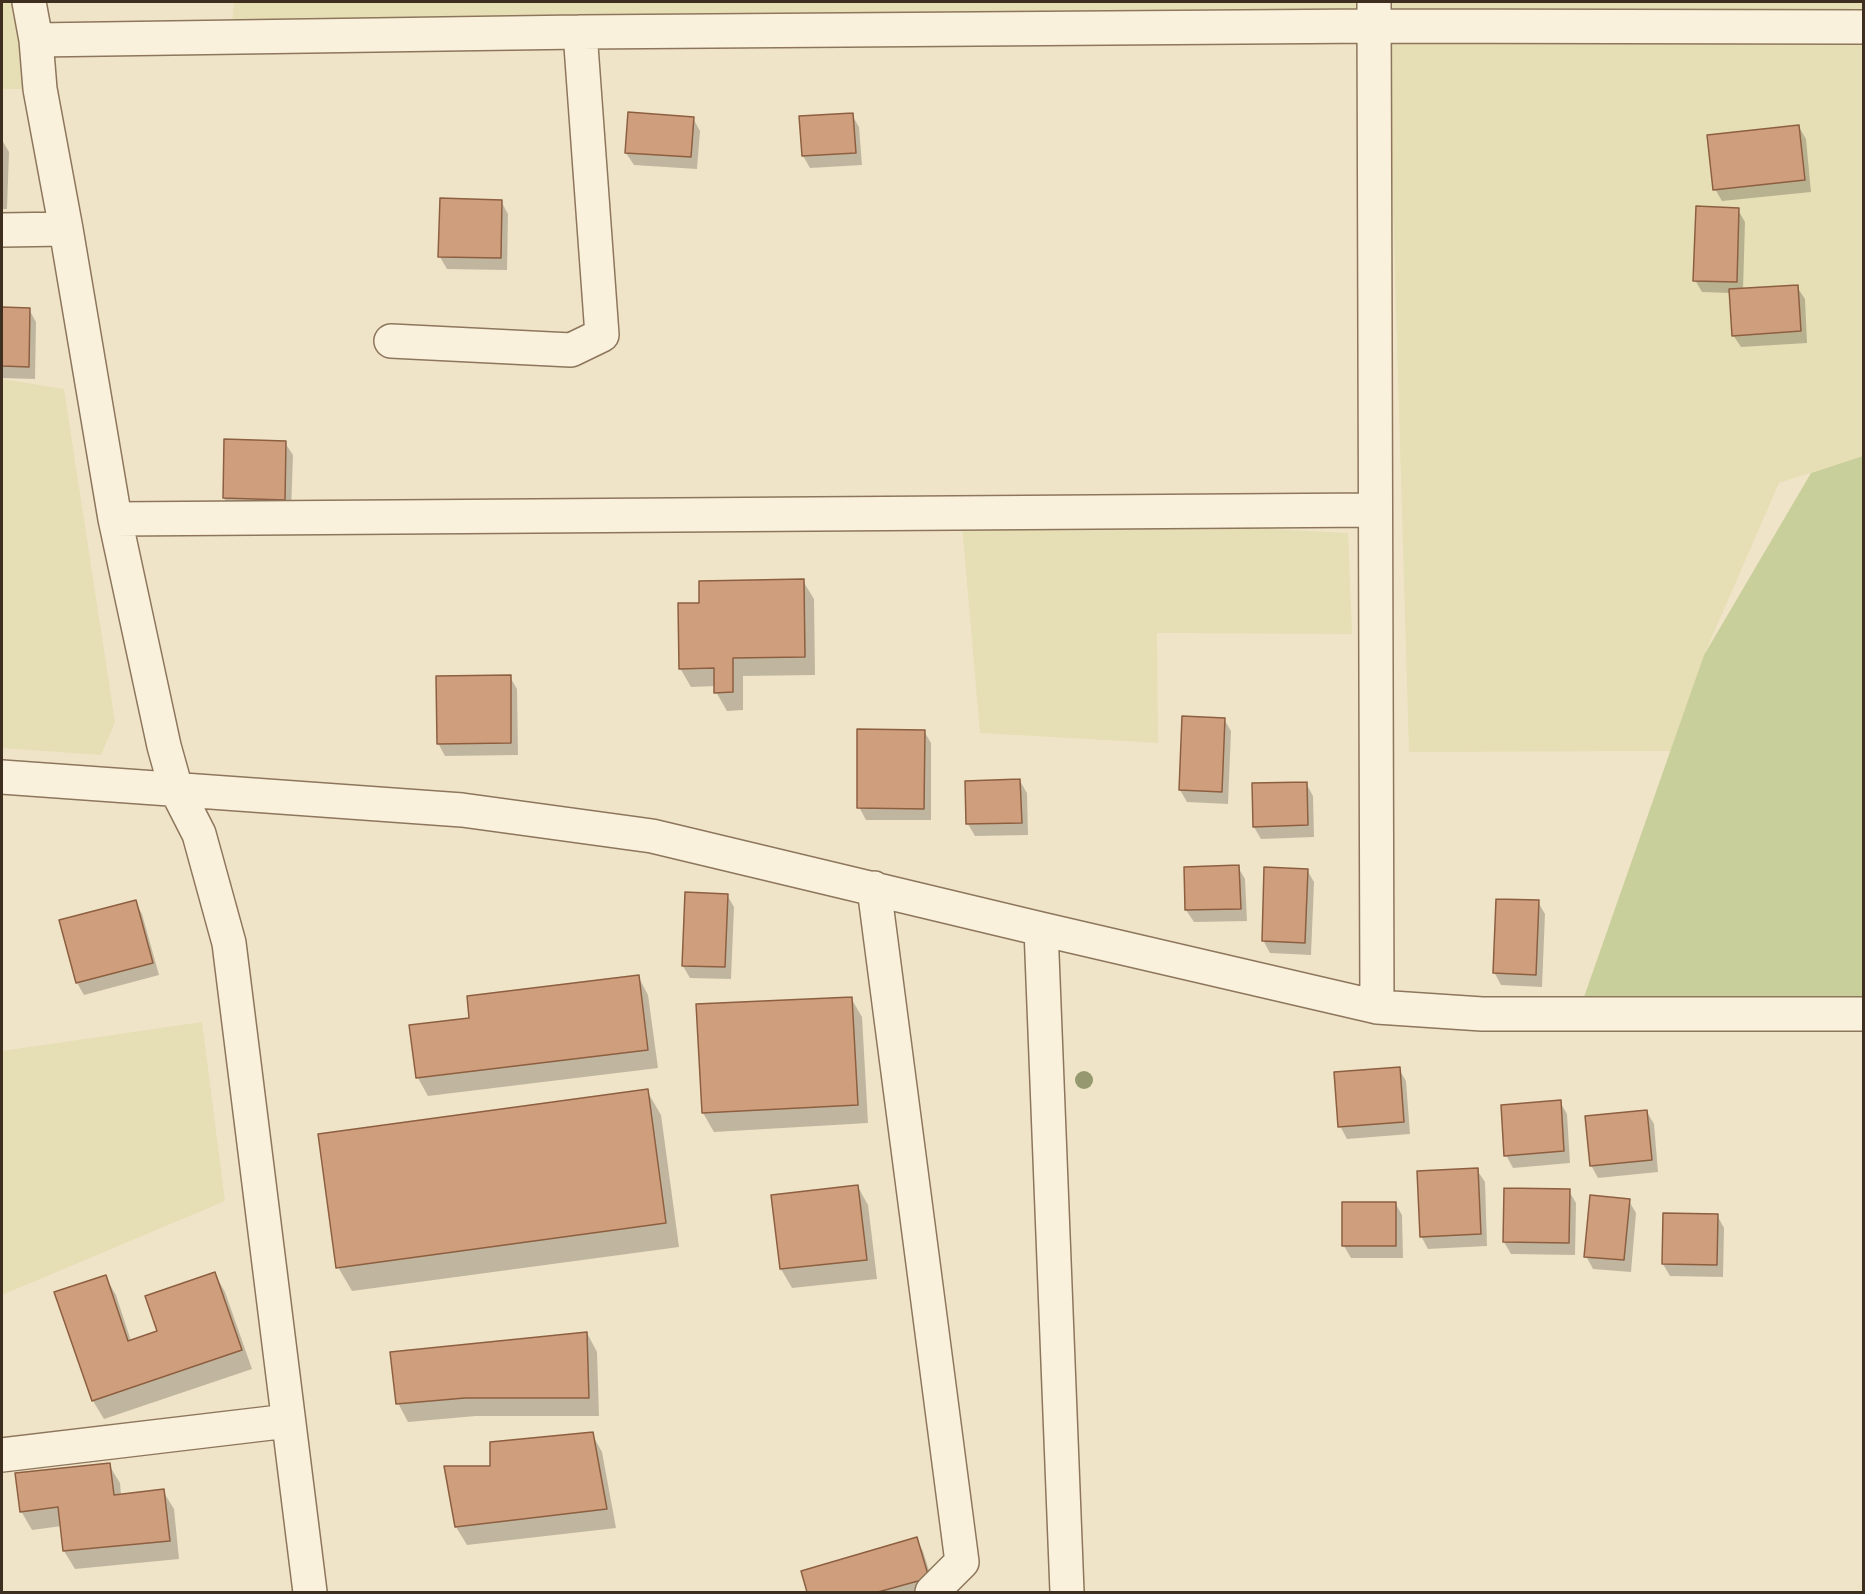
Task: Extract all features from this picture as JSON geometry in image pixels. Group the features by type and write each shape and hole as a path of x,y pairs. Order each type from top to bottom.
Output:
{"street":[{"path":"29,2 36,40 40,89 115,519 164,746 176,789 199,834 229,943 310,1593"},
{"path":"36,40 580,32 1374,14 1863,27"},
{"path":"1374,14 1377,1006"},
{"path":"391,341 571,350 602,335 580,32"},
{"path":"2,230 66,229"},
{"path":"115,519 1376,510"},
{"path":"2,777 462,810 652,836 1377,1006 1482,1014 1863,1014"},
{"path":"874,888 962,1562 932,1593"},
{"path":"1041,929 1067,1593"},
{"path":"2,1455 288,1421"}],"shaded area":[{"path":"2,2 27,2 40,89 2,89"},
{"path":"234,2 1374,2 1374,26 231,38"},
{"path":"1387,2 1863,2 1863,456 1779,483 1704,655 1671,751 1409,752"},
{"path":"2,379 64,389 115,722 101,755 2,748"},
{"path":"961,513 1348,533 1352,634 1157,633 1158,743 980,733"},
{"path":"202,1022 225,1201 2,1295 2,1051"}],"green space":[{"path":"1863,456 1863,1014 1578,1014 1704,655 1811,473"}],"building":[{"path":"628,112 694,117 691,157 625,153"},
{"path":"853,113 856,153 802,156 799,116"},
{"path":"1799,125 1805,180 1713,190 1707,135"},
{"path":"440,198 502,200 501,258 438,257"},
{"path":"1696,206 1739,208 1737,282 1693,281"},
{"path":"1798,285 1801,331 1732,336 1729,289"},
{"path":"2,307 30,308 29,367 2,366"},
{"path":"224,439 286,441 285,500 223,498"},
{"path":"804,579 805,657 733,658 733,692 714,693 714,668 679,669 678,603 699,603 699,581"},
{"path":"511,675 511,743 437,744 436,676"},
{"path":"1182,716 1225,718 1222,792 1179,790"},
{"path":"857,729 925,730 924,809 857,808"},
{"path":"1020,779 1022,823 966,824 965,781"},
{"path":"1307,782 1308,825 1253,827 1252,783"},
{"path":"1239,865 1241,909 1185,910 1184,867"},
{"path":"1264,867 1308,869 1305,943 1262,941"},
{"path":"685,892 728,894 725,967 682,966"},
{"path":"1496,899 1539,900 1536,975 1493,973"},
{"path":"136,900 153,963 76,983 59,920"},
{"path":"639,975 648,1050 416,1078 409,1025 469,1018 467,996"},
{"path":"852,997 858,1105 702,1113 696,1004"},
{"path":"1400,1067 1404,1122 1338,1127 1334,1072"},
{"path":"648,1089 666,1223 336,1268 318,1134"},
{"path":"1561,1100 1564,1151 1504,1156 1501,1105"},
{"path":"1647,1110 1652,1160 1590,1166 1585,1116"},
{"path":"1478,1168 1481,1234 1420,1237 1417,1171"},
{"path":"858,1185 867,1260 780,1269 771,1195"},
{"path":"1504,1188 1570,1189 1569,1243 1503,1242"},
{"path":"1590,1195 1630,1199 1624,1260 1584,1257"},
{"path":"1342,1202 1396,1202 1396,1246 1342,1246"},
{"path":"1663,1213 1718,1214 1717,1265 1662,1264"},
{"path":"215,1272 242,1350 92,1401 54,1292 106,1275 128,1341 157,1331 145,1296"},
{"path":"587,1332 589,1398 465,1398 396,1404 390,1352"},
{"path":"593,1432 607,1509 455,1527 444,1466 490,1466 490,1442"},
{"path":"110,1463 114,1495 164,1489 170,1541 63,1551 58,1507 20,1512 15,1473"},
{"path":"917,1537 929,1578 878,1592 807,1592 801,1571"}]}
